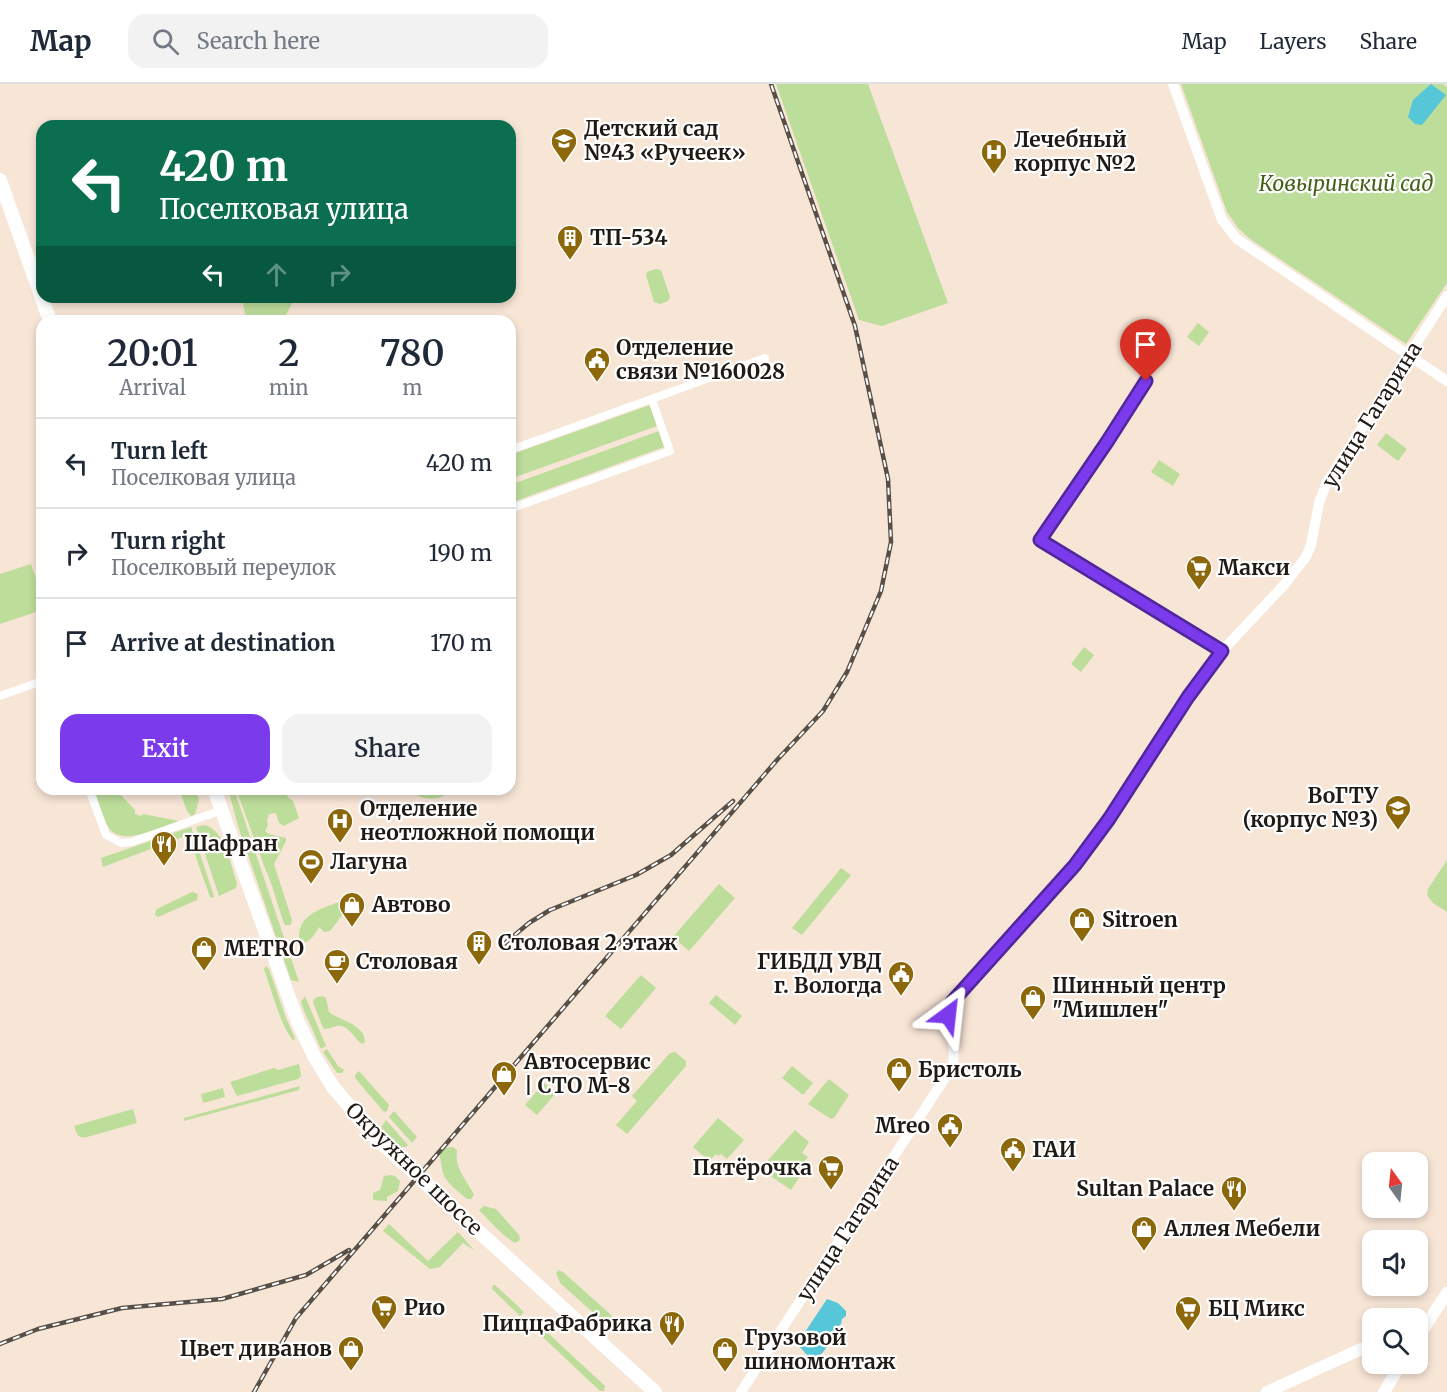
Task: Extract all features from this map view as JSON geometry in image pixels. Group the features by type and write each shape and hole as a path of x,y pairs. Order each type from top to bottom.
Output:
{"main road":[{"path":"0,181 36,282"},
{"name":"Окружное шоссе","path":"216,795 297,1020 316,1060 337,1092 376,1138 417,1177 655,1392"},
{"path":"1428,1320 1446,1297"},
{"path":"1428,1316 1433,1312"},
{"path":"1267,1392 1362,1349"},
{"path":"1384,1392 1394,1374"}],"street":[{"path":"1173,84 1222,220 1237,239 1447,381"},
{"name":"улица Гагарина","path":"741,1392 952,1067 955,1052 948,1015 950,1005 1075,865 1109,819 1188,697 1222,651 1284,585 1306,557 1311,545 1319,503 1327,482 1447,296"},
{"path":"516,448 765,358"},
{"path":"1146,381 1040,540 1222,651"},
{"path":"516,507 670,451 652,400"},
{"path":"0,696 36,683"},
{"path":"91,795 106,835 121,843 132,842 222,810"}],"green space":[{"path":"776,84 868,84 948,303 882,326 859,320"},
{"name":"Ковыринский сад","path":"1181,84 1443,84 1447,87 1447,283 1406,344 1250,239 1238,228 1227,212"},
{"path":"661,270 670,297 668,301 660,304 654,302 646,275 647,272"},
{"path":"292,303 286,315 246,315 243,304"},
{"path":"1198,323 1209,332 1199,346 1187,337"},
{"path":"650,405 657,426 516,477 516,453"},
{"path":"659,431 664,447 516,501 516,483"},
{"path":"1386,433 1407,449 1398,461 1377,445"},
{"path":"1159,460 1180,474 1173,486 1151,472"},
{"path":"31,564 36,579 36,612 0,624 0,574"},
{"path":"1084,647 1094,655 1081,672 1071,664"},
{"path":"96,795 121,795 135,810 135,814 179,821 142,834 123,836 109,828"},
{"path":"181,795 197,795 199,799 195,814 191,816"},
{"path":"230,795 236,795 299,982 291,980 239,829"},
{"path":"238,795 287,795 293,801 299,818 284,826 279,823 276,813 269,814 265,831 286,838 274,864 292,920 291,925 285,925"},
{"path":"417,795 444,795 431,799"},
{"path":"205,825 212,828 223,841 237,883 236,888 219,896 196,827"},
{"path":"191,827 213,898 210,897 188,835 103,867 101,858"},
{"path":"1447,860 1447,912 1433,903 1427,895 1428,889"},
{"path":"841,868 851,875 802,935 792,928"},
{"path":"719,884 735,898 689,951 673,937"},
{"path":"192,892 198,894 197,900 158,917 155,915 159,908"},
{"path":"342,901 350,905 330,931 324,932 319,927 310,939 303,943 299,938 300,930 307,918 320,909"},
{"path":"266,966 295,1038 294,1041 277,1007 264,969"},
{"path":"641,975 656,988 621,1029 605,1016"},
{"path":"716,995 742,1016 735,1025 709,1003"},
{"path":"305,996 326,1046 321,1049 302,1006 301,1002"},
{"path":"322,996 326,998 329,1012 357,1027 364,1036 365,1042 362,1044 344,1027 323,1028 313,1002 315,998"},
{"path":"327,1049 338,1066 344,1070 342,1073 337,1073 323,1052"},
{"path":"675,1052 686,1061 686,1066 627,1134 616,1125 637,1101 632,1096 670,1053"},
{"path":"299,1064 301,1076 298,1079 237,1096 230,1082 274,1068 278,1070"},
{"path":"792,1066 813,1083 803,1095 782,1078"},
{"path":"359,1071 389,1105 387,1111 384,1112 355,1078"},
{"path":"829,1079 849,1095 831,1119 808,1104"},
{"path":"544,1083 556,1093 537,1115 525,1105"},
{"path":"300,1086 299,1090 184,1121 184,1118"},
{"path":"223,1088 225,1097 203,1103 201,1094"},
{"path":"133,1109 137,1123 84,1137 78,1135 74,1126"},
{"path":"394,1111 417,1137 412,1143 389,1117"},
{"path":"718,1118 744,1140 727,1159 721,1154 718,1156 716,1154 709,1161 693,1147"},
{"path":"386,1120 408,1145 406,1147 398,1147 385,1135 381,1128"},
{"path":"795,1130 809,1142 802,1153 808,1157 805,1161 809,1163 791,1190 760,1169"},
{"path":"453,1147 457,1150 459,1169 474,1195 471,1199 467,1199 448,1182 443,1174 439,1154 444,1148"},
{"path":"391,1175 400,1181 398,1191 387,1197 387,1201 373,1200 373,1193 380,1190 384,1176"},
{"path":"484,1206 496,1209 519,1235 520,1240 515,1243 500,1232 479,1210"},
{"path":"389,1224 428,1261 458,1232 475,1251 463,1243 440,1267 430,1269 383,1231"},
{"path":"559,1270 610,1314 618,1329 614,1331 560,1283 556,1273"},
{"path":"493,1285 524,1312 520,1316 492,1289"},
{"path":"533,1322 536,1322 605,1386 604,1391 600,1391 532,1327"}],"water":[{"path":"1431,84 1446,95 1422,125 1415,124 1408,117 1413,100"},
{"path":"827,1299 838,1303 846,1311 846,1316 834,1332 827,1347 815,1358 807,1355 799,1346 799,1341"}],"railway":[{"path":"254,1392 296,1318 777,760 823,711 847,672 881,591 891,542 888,479 855,326 771,84"},
{"path":"504,944 529,923 550,910 636,875 671,855 733,801"},
{"path":"0,1344 38,1329 122,1308 222,1299 306,1275 349,1250"}],"place":[{"name":"Детский сад №43 «Ручеек»","path":"564,164"},
{"name":"Лечебный корпус №2","path":"994,175"},
{"name":"ТП-534","path":"570,261"},
{"name":"Отделение связи №160028","path":"597,383"},
{"name":"Макси","path":"1199,591"},
{"name":"ВоГТУ (корпус №3)","path":"1398,831"},
{"name":"Отделение неотложной помощи","path":"340,844"},
{"name":"Шафран","path":"164,867"},
{"name":"Лагуна","path":"311,885"},
{"name":"Автово","path":"352,928"},
{"name":"Sitroen","path":"1082,943"},
{"name":"Столовая 2 этаж","path":"479,966"},
{"name":"METRO","path":"204,972"},
{"name":"Столовая","path":"337,985"},
{"name":"ГИБДД УВД г. Вологда","path":"901,997"},
{"name":"Шинный центр \"Мишлен\"","path":"1033,1021"},
{"name":"Бристоль","path":"899,1093"},
{"name":"Автосервис | СТО М-8","path":"504,1097"},
{"name":"Mreo","path":"950,1149"},
{"name":"ГАИ","path":"1013,1173"},
{"name":"Пятёрочка","path":"831,1191"},
{"name":"Sultan Palace","path":"1234,1212"},
{"name":"Аллея Мебели","path":"1144,1252"},
{"name":"Рио","path":"384,1331"},
{"name":"БЦ Микс","path":"1188,1332"},
{"name":"ПиццаФабрика","path":"672,1347"},
{"name":"Цвет диванов","path":"351,1372"},
{"name":"Грузовой шиномонтаж","path":"725,1373"}],"route":[{"path":"948,1015 948,1008 952,1002 1075,865 1109,819 1188,697 1222,651 1040,540 1146,381"}]}
